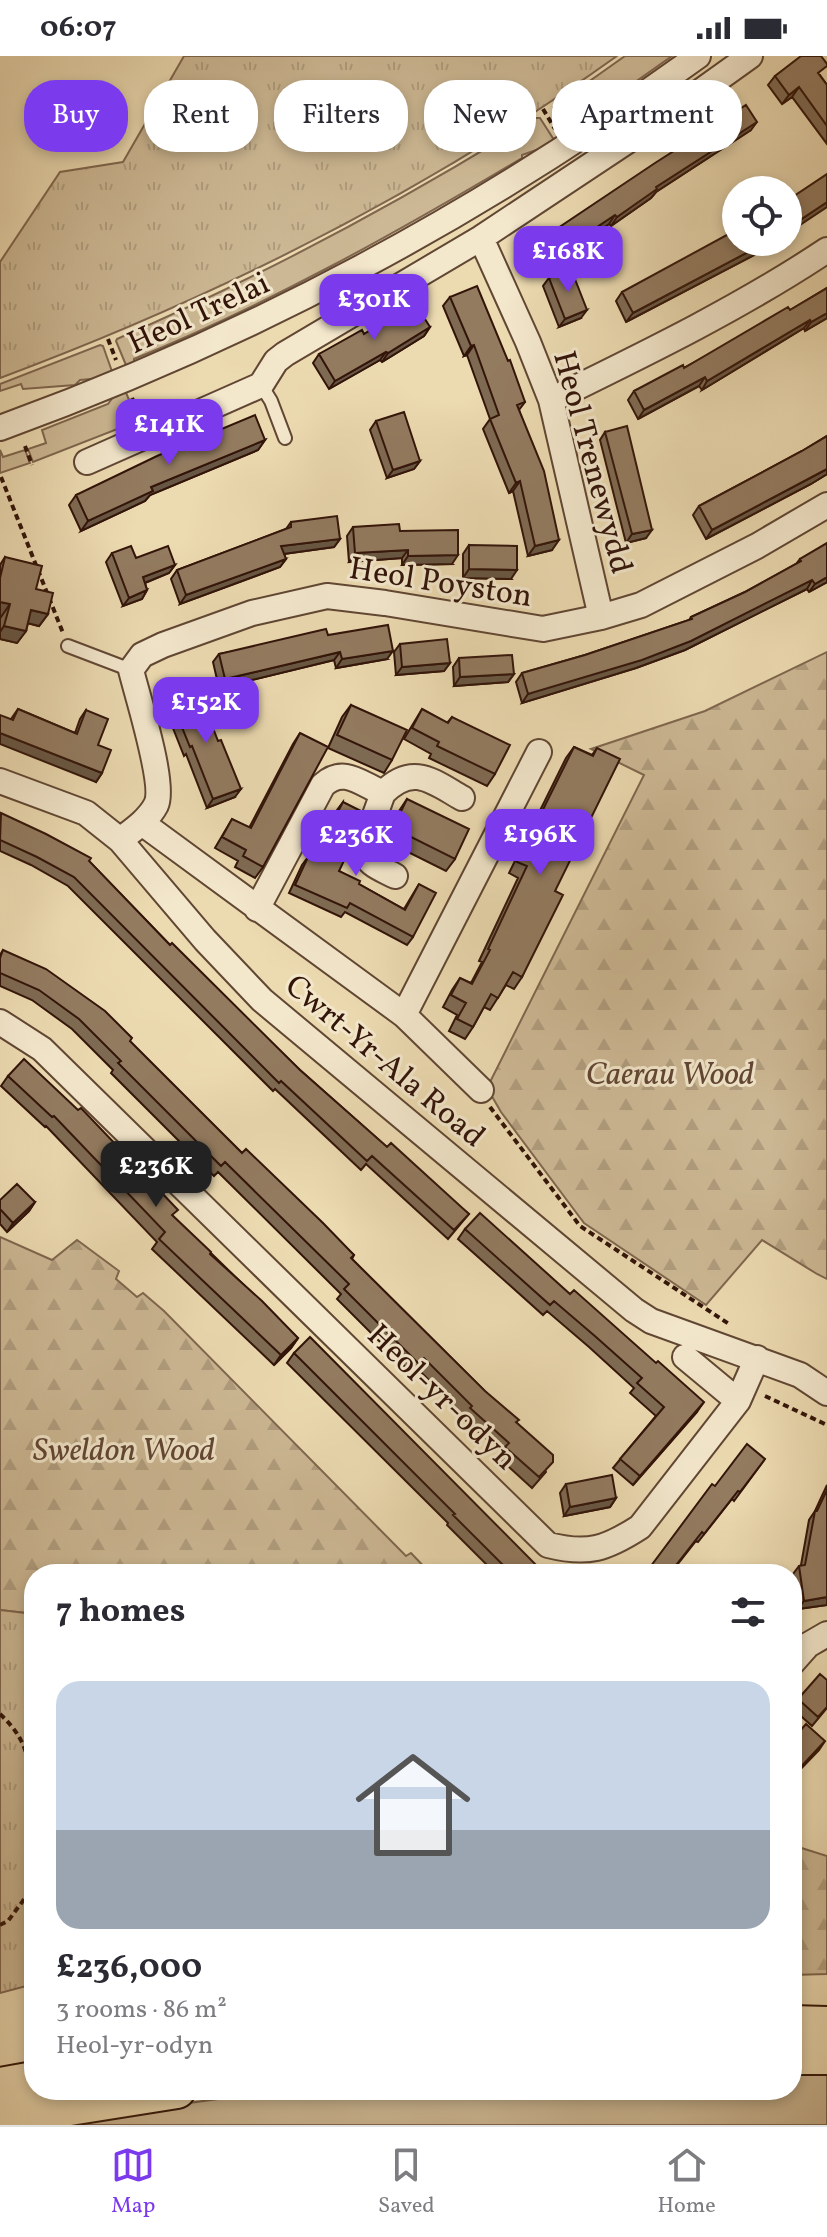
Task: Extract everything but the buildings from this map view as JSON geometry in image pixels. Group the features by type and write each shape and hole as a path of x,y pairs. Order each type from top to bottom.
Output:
{"main road":[{"path":"802,2024 827,2025"},
{"path":"802,2056 827,2056"},
{"path":"0,2086 24,2082"},
{"path":"0,2118 114,2100"}],"street":[{"name":"Heol Trelai","path":"0,428 200,349 372,263 567,147 698,56"},
{"path":"87,462 261,385 276,361 285,354 481,238 671,113 750,56"},
{"name":"Heol Trenewydd","path":"481,238 551,400 601,617"},
{"path":"551,400 781,281 827,250"},
{"name":"Heol Poyston","path":"131,670 142,655 163,645 252,613 327,596 543,629 601,617 641,605 757,546 827,505"},
{"path":"120,840 142,823 158,803 157,775 131,670"},
{"path":"404,1015 528,790 539,752"},
{"path":"395,876 366,859 363,853 383,793 393,783 411,776 425,777 462,798"},
{"path":"257,909 323,785 331,778 347,777 383,793"},
{"name":"Cwrt-Yr-Ala Road","path":"0,781 86,813 120,840 205,940 262,1000 627,1305 651,1321 800,1375 827,1393"},
{"name":"Cwrt-Yr-Ala Road","path":"142,823 404,1015 481,1090"},
{"name":"Heol-yr-odyn","path":"0,1022 42,1049 548,1545 569,1550 597,1549 618,1541 640,1527 741,1394 757,1358"},
{"path":"685,1357 741,1394"},
{"path":"802,1652 827,1634"}],"lane":[{"path":"261,385 271,401 285,438"},
{"path":"68,646 131,670"}],"path":[{"path":"25,446 32,465"},
{"path":"1,477 68,646"},
{"name":"Cwrt-Yr-Ala Road","path":"481,1090 495,1115 580,1226 749,1338 757,1358"},
{"path":"741,1394 827,1425"},
{"path":"0,1714 14,1728 24,1747"},
{"path":"0,1925 8,1921 24,1899"}],"green space":[{"path":"184,56 617,56 582,80 552,80 552,100 536,111 536,80 424,80 424,152 471,152 396,196 241,276 0,378 0,262 60,172 123,162 144,126 144,152 258,152 258,80 170,80"},
{"path":"625,56 672,56 638,80 591,80"},
{"path":"536,118 540,118 552,137 552,144 536,150"},
{"path":"480,152 530,152 331,266 234,315 134,359 134,365 128,370 117,339 225,290 435,179"},
{"path":"100,345 114,377 80,380 75,385 23,389 21,384 0,391 0,384"},
{"path":"124,388 138,421 33,462 28,449 46,443 42,430 108,404 118,390"},
{"path":"0,450 3,457 25,450 30,463 0,473"},
{"name":"Caerau Wood","path":"827,652 827,1279 762,1240 706,1305 584,1223 501,1112 487,1088 644,775 591,749 705,711"},
{"name":"Sweldon Wood","path":"0,1237 52,1260 77,1240 119,1271 116,1279 137,1297 143,1293 164,1311 406,1556 411,1553 421,1564 24,1564 24,1613 0,1610"},
{"path":"0,1610 24,1613 24,1987 0,1993"},
{"path":"802,1848 827,1856 827,1974 802,1975"},
{"path":"802,2071 827,2071 827,2125 31,2125 210,2100 802,2100"}]}
